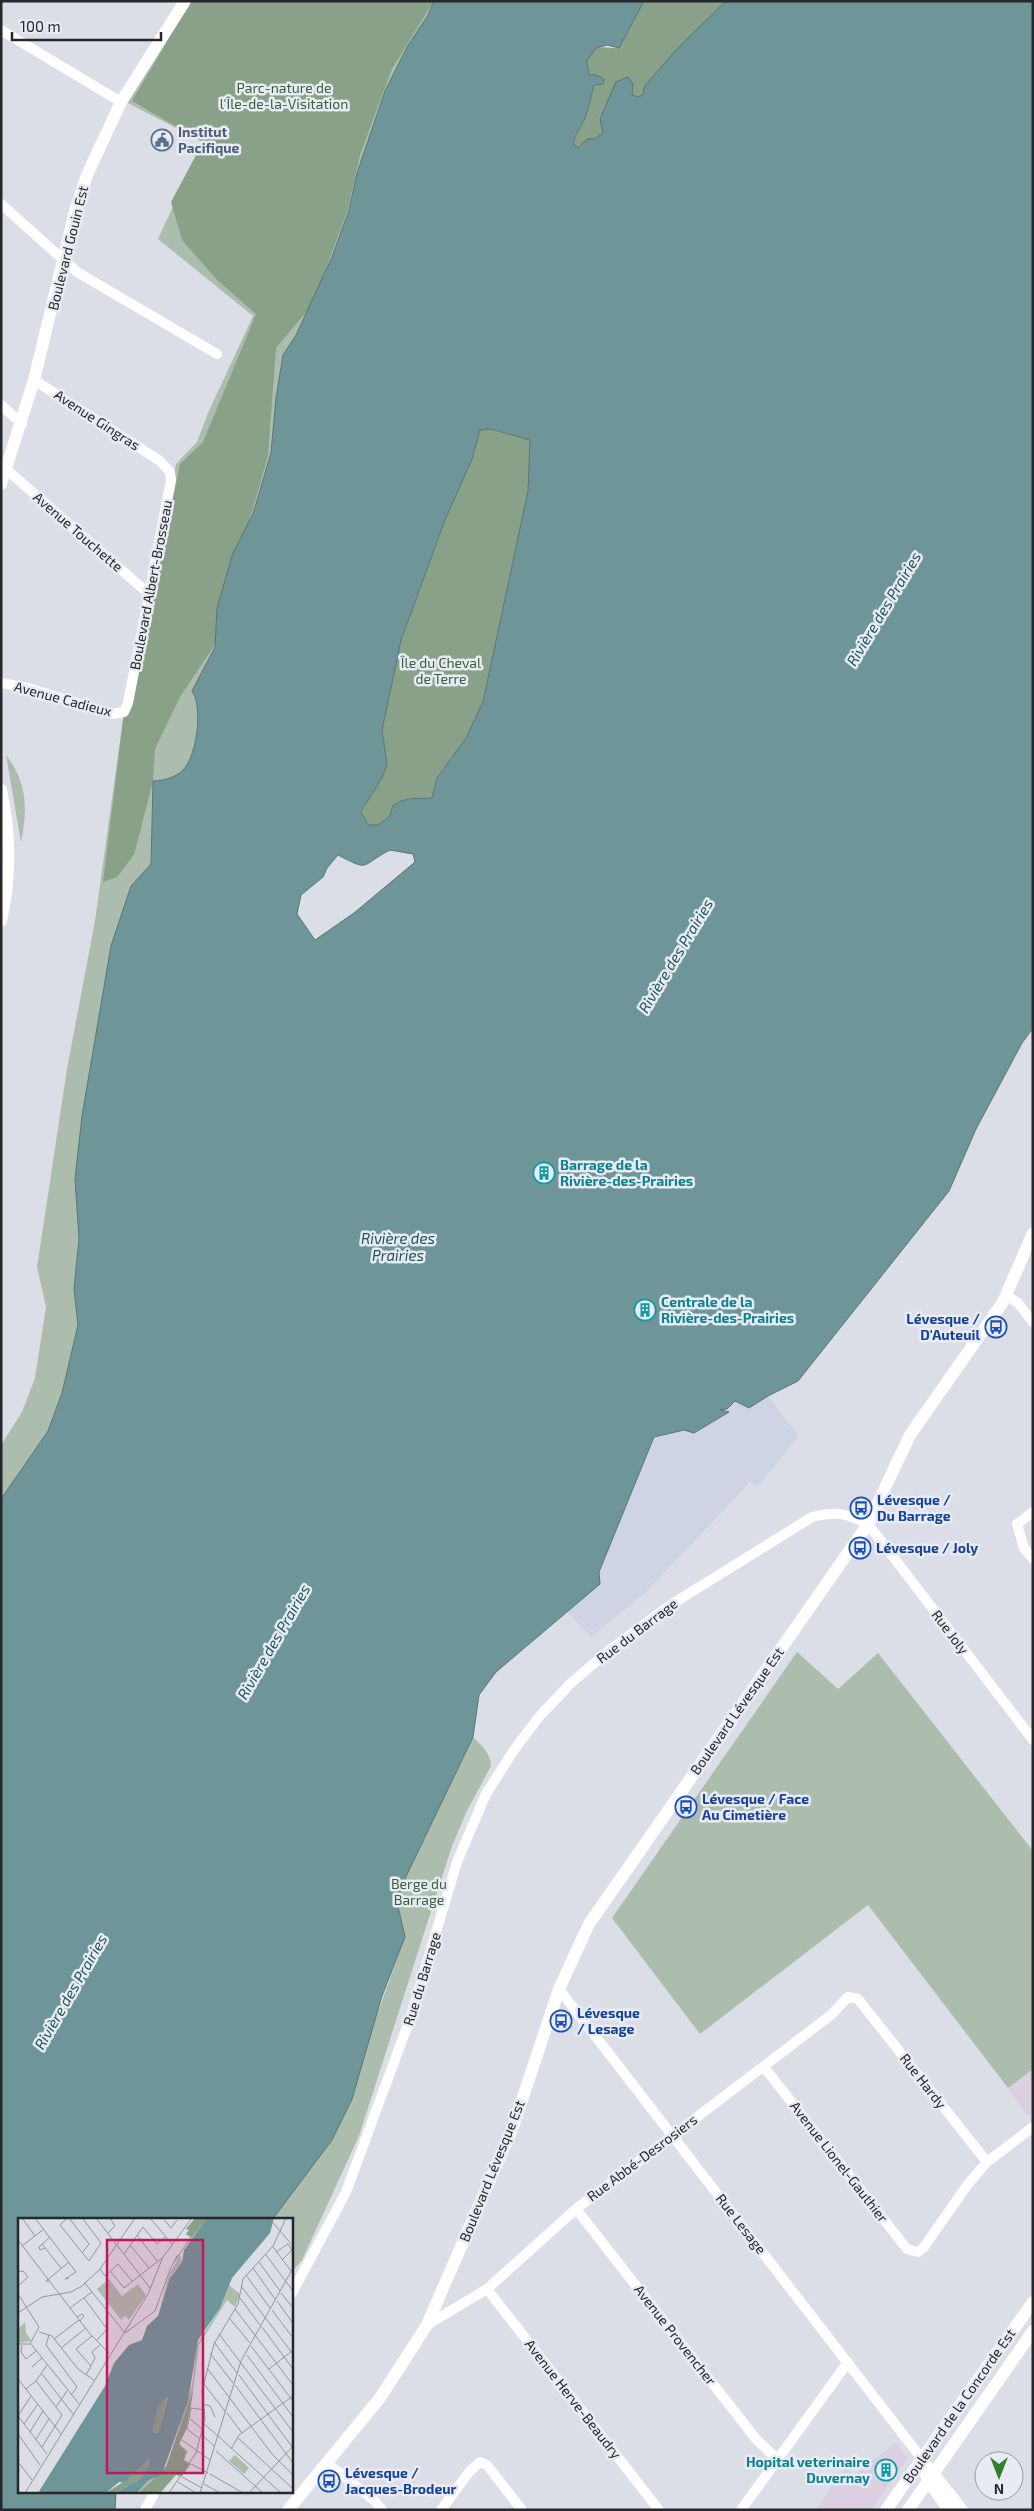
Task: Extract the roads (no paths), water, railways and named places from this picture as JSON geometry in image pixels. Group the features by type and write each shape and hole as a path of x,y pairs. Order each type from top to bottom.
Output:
{"street":[{"name":"Boulevard Gouin Est","path":"1,484 22,424 64,262 75,211 84,183 121,102 185,1"},
{"path":"1,30 121,102"},
{"path":"1,204 77,272 217,354"},
{"name":"Avenue Gingras","path":"34,380 160,461"},
{"path":"1,405 22,424"},
{"name":"Boulevard Albert-Brosseau","path":"124,712 128,703 171,480 170,472 160,461"},
{"name":"Avenue Touchette","path":"7,470 149,594"},
{"name":"Avenue Cadieux","path":"1,683 33,689 112,714 124,712"},
{"path":"1,790 7,818 9,858 8,887 1,921"},
{"name":"Boulevard Lévesque Est","path":"288,2510 380,2398 427,2324 513,2127 559,1989 589,1924 868,1524 910,1435 991,1321 1006,1295 1033,1233"},
{"path":"1006,1295 1018,1303 1033,1322"},
{"name":"Rue du Barrage","path":"294,2282 346,2192 410,2019 457,1862 486,1794 514,1750 538,1718 571,1683 612,1648 672,1604 812,1517 832,1512 846,1513 868,1524"},
{"path":"1033,1512 1017,1524 1024,1548 1033,1559"},
{"name":"Rue Joly","path":"868,1524 1033,1740"},
{"name":"Rue Lesage","path":"559,1989 922,2459"},
{"name":"Rue Abbé-Desrosiers","path":"427,2324 487,2289 576,2209 831,2015 848,1997 858,1999"},
{"name":"Rue Hardy","path":"858,1999 987,2162"},
{"name":"Avenue Lionel-Gauthier","path":"764,2067 907,2249 918,2252 924,2247 968,2184 987,2162"},
{"path":"987,2162 1033,2127"},
{"name":"Avenue Provencher","path":"576,2209 756,2439 776,2458"},
{"name":"Avenue Herve-Beaudry","path":"487,2289 659,2510"},
{"name":"Boulevard de la Concorde Est","path":"886,2510 1033,2302"},
{"name":"Boulevard de la Concorde Est","path":"908,2510 1033,2331"},
{"path":"740,2510 776,2458 848,2362"},
{"path":"922,2459 930,2477 950,2510"},
{"path":"441,2510 469,2472 480,2462 487,2465 522,2510"},
{"path":"327,2463 375,2501 382,2510"},
{"path":"930,2477 962,2510"},
{"path":"145,2510 154,2494"}],"water":[{"name":"Rivière des Prairies","path":"434,1 644,1 619,48 607,45 596,48 587,60 589,75 596,75 604,79 603,84 594,85 585,118 573,144 578,148 587,139 594,139 603,133 600,119 616,82 628,77 633,84 632,95 638,97 643,95 644,87 676,50 726,1 1033,1 1033,1028 1022,1043 976,1129 949,1191 798,1381 749,1408 735,1401 727,1409 720,1410 729,1412 694,1433 684,1430 654,1437 599,1572 600,1584 496,1672 479,1695 473,1737 401,1887 398,1906 405,1937 382,1996 352,2099 332,2140 274,2218 18,2218 18,2494 116,2494 115,2510 1,2510 1,1499 48,1431 62,1393 78,1325 74,1289 79,1239 75,1179 82,1116 111,946 131,886 151,864 153,781 170,778 178,774 189,762 195,742 198,719 192,691 215,647 217,608 233,553 253,514 271,453 276,398 283,355 296,335 332,257 349,210 357,173 385,91 407,47 428,15","holes":["491,429 530,440 528,491 483,702 466,738 437,778 432,798 409,799 399,802 393,805 390,816 378,825 368,825 361,812 382,778 387,764 382,730 401,640 445,520 472,459 480,430","390,850 413,854 415,862 354,913 315,940 297,914 301,895 323,877 327,868 338,855 356,864 365,865"]}],"place":[{"name":"Institut Pacifique","path":"162,140"},
{"name":"Barrage de la Rivière-des-Prairies","path":"544,1173"},
{"name":"Centrale de la Rivière-des-Prairies","path":"645,1310"},
{"name":"Lévesque / D'Auteuil","path":"996,1327"},
{"name":"Lévesque / Du Barrage","path":"861,1508"},
{"name":"Lévesque / Joly","path":"860,1548"},
{"name":"Lévesque / Face Au Cimetière","path":"686,1807"},
{"name":"Lévesque / Lesage","path":"561,2021"},
{"name":"Hopital veterinaire Duvernay","path":"886,2470"},
{"name":"Lévesque / Jacques-Brodeur","path":"329,2481"}],"park label":[{"name":"Parc-nature de l'Île-de-la-Visitation","path":"284,96"},
{"name":"Île du Cheval de Terre","path":"441,672"},
{"name":"Berge du Barrage","path":"419,1892"}]}
